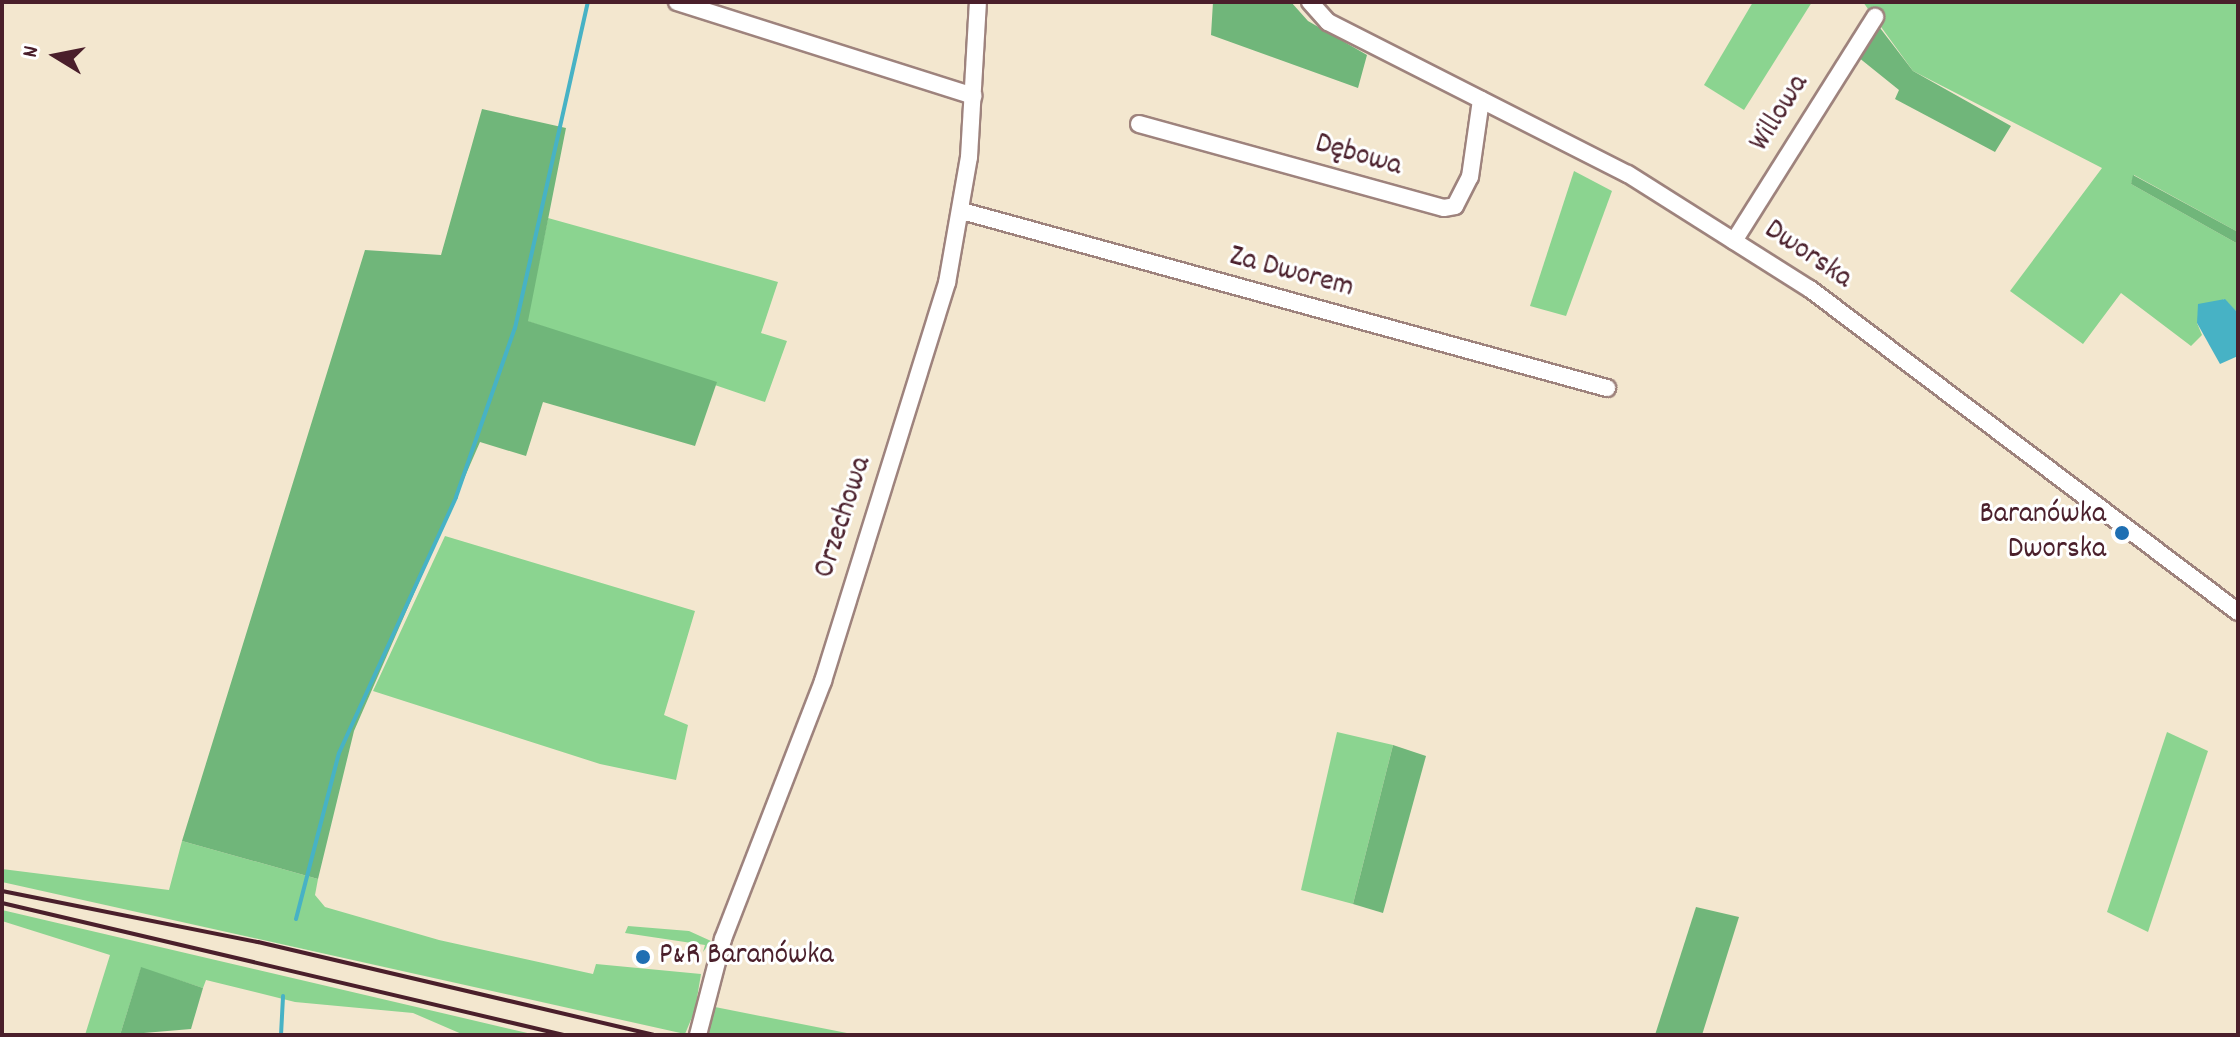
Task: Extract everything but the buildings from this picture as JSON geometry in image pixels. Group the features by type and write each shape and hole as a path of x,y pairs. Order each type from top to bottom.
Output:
{"street":[{"path":"677,2 973,96"},
{"name":"Orzechowa","path":"698,1035 748,869 823,681 933,332 962,211 978,2"},
{"name":"Dworska","path":"1310,2 1328,22 1628,174 1810,289 2238,612"},
{"name":"Willowa","path":"1734,241 1875,17"},
{"name":"Dębowa","path":"1139,124 1444,208 1455,206 1470,177 1481,100"},
{"name":"Za Dworem","path":"962,211 1607,388"}],"green space":[{"path":"1213,2 1291,2 1308,21 1367,55 1358,88 1211,35"},
{"path":"1753,2 1812,2 1744,110 1704,85"},
{"path":"1863,2 2238,2 2238,232 2134,175 2131,184 2238,244 2238,313 2224,299 2197,323 2202,335 2191,346 2121,293 2083,344 2010,291 2102,168 1913,71"},
{"path":"1877,24 1913,71 2011,126 1995,152 1895,99 1899,90 1858,57"},
{"path":"482,109 566,128 528,321 717,382 695,446 543,402 526,456 480,442 354,731 318,879 182,841 365,250 441,255"},
{"path":"1574,171 1612,191 1566,316 1530,306"},
{"path":"2133,175 2238,232 2238,244 2131,184"},
{"path":"548,218 778,282 761,333 787,341 765,402 527,321"},
{"path":"445,536 695,611 664,715 688,725 676,780 600,764 373,691"},
{"path":"1337,732 1393,745 1353,904 1301,890"},
{"path":"2167,732 2208,751 2148,932 2107,912"},
{"path":"1393,745 1426,756 1383,913 1353,904"},
{"path":"182,841 318,879 315,895 325,907 439,940 593,974 596,964 701,974 695,1010 685,1034 2,882 2,869 169,890"},
{"path":"1696,907 1739,917 1702,1035 1655,1035"},
{"path":"2,910 536,1035 464,1035 413,1013 295,1002 206,980 203,988 141,968 120,1035 85,1035 110,955 2,921"},
{"path":"628,926 689,931 711,941 703,952 705,945 625,933"},
{"path":"141,967 203,988 191,1029 120,1035"},
{"path":"715,1007 857,1035 708,1035"}],"water":[{"path":"2225,299 2238,313 2238,356 2220,364 2197,323 2198,304"}],"waterway":[{"path":"296,919 339,753 456,497 515,328 588,2"},
{"path":"281,1035 283,996"}],"railway":[{"path":"2,891 258,942 653,1035"},
{"path":"2,903 564,1035"}],"place":[{"name":"Baranówka Dworska","path":"2122,533"},
{"name":"P&R Baranówka","path":"643,957"}]}
